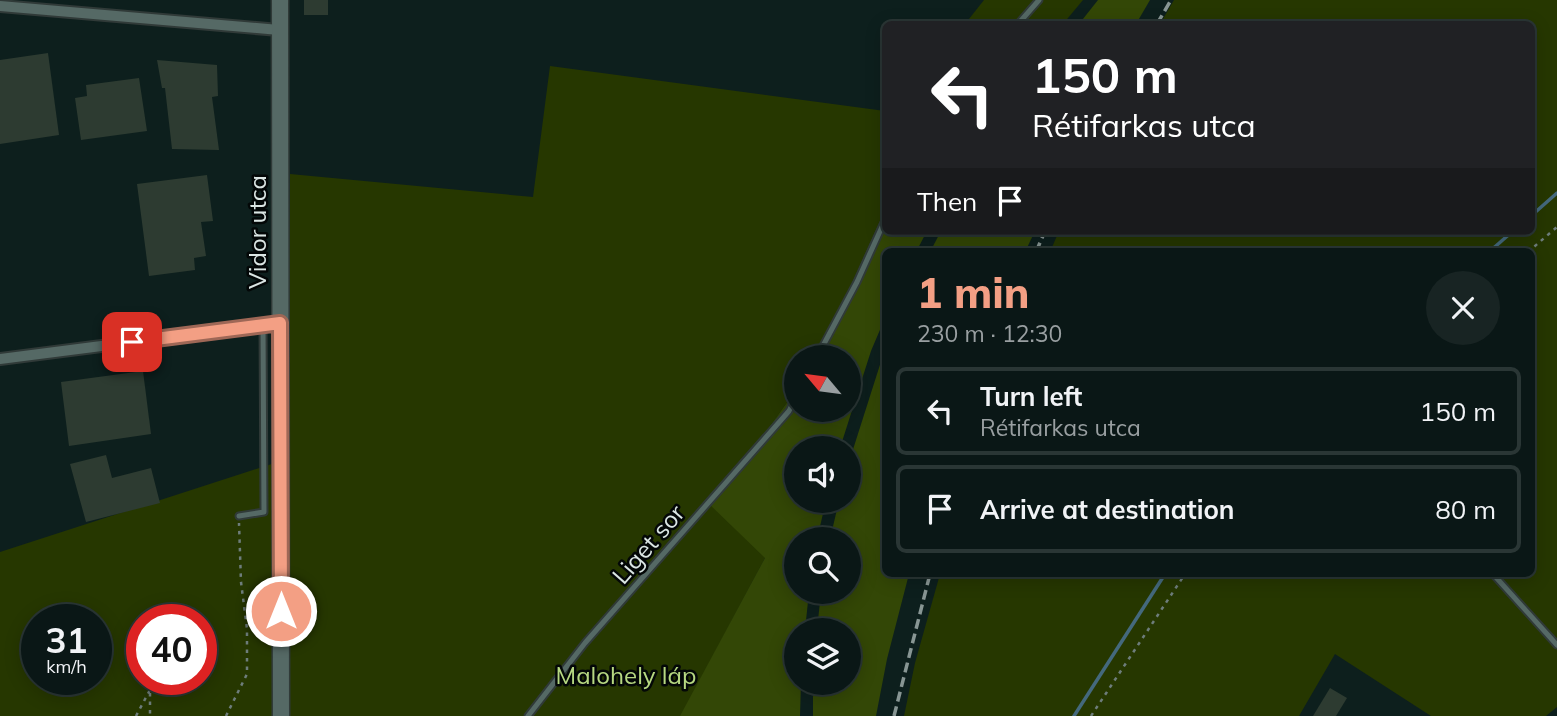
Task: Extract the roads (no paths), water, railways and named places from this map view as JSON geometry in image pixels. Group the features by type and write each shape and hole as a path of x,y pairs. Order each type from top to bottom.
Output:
{"street":[{"name":"Vidor utca","path":"280,0 281,716"},
{"path":"0,6 279,30"},
{"path":"0,359 280,323"}],"lane":[{"path":"1021,21 1039,0"},
{"path":"823,345 857,282 882,227"},
{"path":"239,516 264,512 263,325"},
{"name":"Liget sor","path":"528,716 585,643 784,417"},
{"path":"1496,577 1557,645"}],"waterway":[{"path":"1535,212 1557,193"},
{"path":"1494,248 1508,235"},
{"path":"1074,716 1163,577"}],"railway":[{"path":"1159,21 1171,0"},
{"path":"1038,248 1043,235"},
{"path":"894,716 929,577"}],"park label":[{"name":"Malohely láp","path":"626,675"}]}
